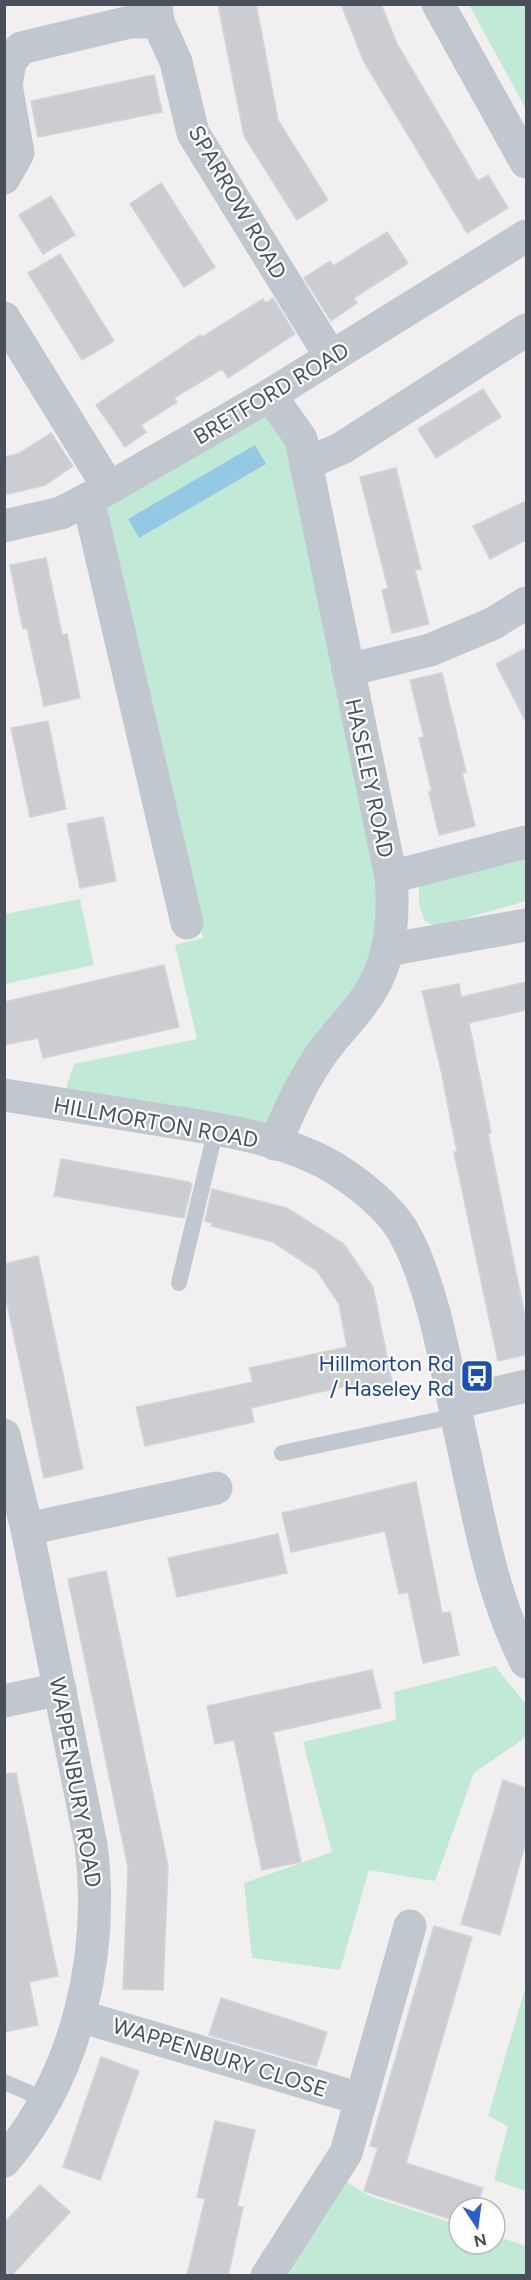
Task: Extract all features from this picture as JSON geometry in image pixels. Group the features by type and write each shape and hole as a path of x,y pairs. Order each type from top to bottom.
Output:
{"street":[{"path":"438,4 526,162"},
{"path":"4,178 18,153 6,85 7,62 21,48 130,22 157,13"},
{"name":"SPARROW ROAD","path":"157,13 176,62 193,133 331,357"},
{"name":"BRETFORD ROAD","path":"4,526 61,513 99,494 270,395 526,236"},
{"path":"4,318 99,494 187,923"},
{"path":"306,464 342,448 526,330"},
{"name":"HASELEY ROAD","path":"270,395 301,439 391,877 394,914 387,950 373,988 316,1062 297,1094 275,1144"},
{"path":"348,670 430,650 492,624 526,603"},
{"path":"391,877 526,842"},
{"path":"387,950 526,925"},
{"name":"HILLMORTON ROAD","path":"4,1095 216,1129 275,1144 311,1156 345,1175 377,1201 403,1231 428,1293 489,1564 513,1636 526,1662"},
{"path":"455,1409 526,1386"},
{"name":"WAPPENBURY ROAD","path":"4,1435 27,1529 60,1689 92,1845 96,1883 95,1928 90,1973 79,2016 37,2119 4,2161"},
{"path":"27,1529 216,1488"},
{"path":"4,1701 60,1689"},
{"path":"267,2276 346,2153 410,1926"},
{"name":"WAPPENBURY CLOSE","path":"79,2016 361,2099"}],"lane":[{"path":"178,1283 216,1129"},
{"path":"282,1453 455,1409"},
{"path":"4,2082 45,2100"}],"green space":[{"path":"469,5 526,5 526,109"},
{"path":"265,404 288,438 383,917 363,984 272,1124 62,1100 74,1064 197,1039 175,945 203,938 181,865 96,503"},
{"path":"526,851 526,901 435,927 424,920 419,903 419,883"},
{"path":"80,899 94,965 5,984 5,914"},
{"path":"495,1666 526,1704 526,1737 474,1773 435,1881 369,1870 340,1970 252,1958 244,1883 332,1852 303,1742 396,1720 394,1692"},
{"path":"526,1985 526,2191 494,2180 508,2126 488,2116"},
{"path":"339,2177 369,2196 447,2221 447,2256 507,2256 507,2240 526,2246 526,2275 278,2276"}],"water":[{"path":"255,445 266,464 139,538 128,519"}],"building":[{"path":"218,4 256,4 278,120 328,200 297,220 244,136"},
{"path":"341,4 381,4 397,44 478,181 488,175 508,208 467,233 364,62"},
{"path":"154,75 162,112 38,137 31,101"},
{"path":"161,183 215,267 184,287 130,204"},
{"path":"51,196 75,235 43,254 19,215"},
{"path":"387,232 408,263 354,298 357,303 331,321 304,278 330,261 333,266"},
{"path":"60,254 114,341 82,360 28,273"},
{"path":"273,298 295,334 228,378 222,369 174,398 177,402 141,425 146,432 125,447 96,405 200,335 202,337 263,299 266,303"},
{"path":"483,389 501,417 436,458 418,429"},
{"path":"51,433 73,466 45,485 4,495 4,457 20,453"},
{"path":"396,468 421,569 415,570 429,624 392,633 382,590 388,588 360,477"},
{"path":"526,501 526,540 490,559 473,526"},
{"path":"46,558 62,635 67,634 80,698 44,706 27,628 23,629 10,565"},
{"path":"526,648 526,722 496,664"},
{"path":"442,673 466,772 462,773 475,826 439,835 429,792 432,792 419,738 424,737 410,680"},
{"path":"48,721 66,809 30,817 11,728"},
{"path":"103,817 116,881 80,888 67,824"},
{"path":"164,965 179,1027 43,1058 38,1038 4,1045 4,1002"},
{"path":"526,982 526,1010 469,1023 491,1133 488,1134 526,1322 526,1355 498,1361 454,1152 457,1152 441,1070 422,991 459,984 461,997"},
{"path":"61,1159 189,1182 192,1184 184,1218 54,1196"},
{"path":"212,1189 287,1208 344,1244 373,1287 392,1382 357,1389 355,1384 251,1408 254,1422 145,1446 136,1407 253,1382 249,1368 347,1347 339,1304 317,1271 273,1242 211,1226 212,1223 205,1221"},
{"path":"38,1256 83,1469 44,1478 4,1289 4,1264"},
{"path":"416,1482 442,1613 450,1612 459,1655 423,1663 408,1592 399,1594 385,1531 291,1552 282,1513"},
{"path":"278,1534 287,1573 177,1597 168,1558"},
{"path":"106,1571 168,1866 163,1990 123,1989 128,1867 68,1579"},
{"path":"372,1670 381,1708 273,1732 301,1862 262,1870 234,1740 215,1744 207,1706"},
{"path":"16,1773 58,1976 29,1982 38,2025 4,2032 4,1774"},
{"path":"503,1780 526,1788 526,1841 500,1935 461,1924"},
{"path":"434,1926 472,1937 406,2163 483,2188 480,2196 447,2196 447,2218 364,2191 378,2148 370,2146"},
{"path":"221,1998 327,2032 316,2066 209,2035"},
{"path":"101,2057 139,2071 100,2180 63,2167"},
{"path":"215,2121 255,2130 237,2206 243,2207 228,2276 187,2276 205,2199 197,2197"},
{"path":"40,2185 70,2212 11,2276 4,2276 4,2223"}],"place":[{"name":"Hillmorton Rd / Haseley Rd","path":"477,1376"}]}
